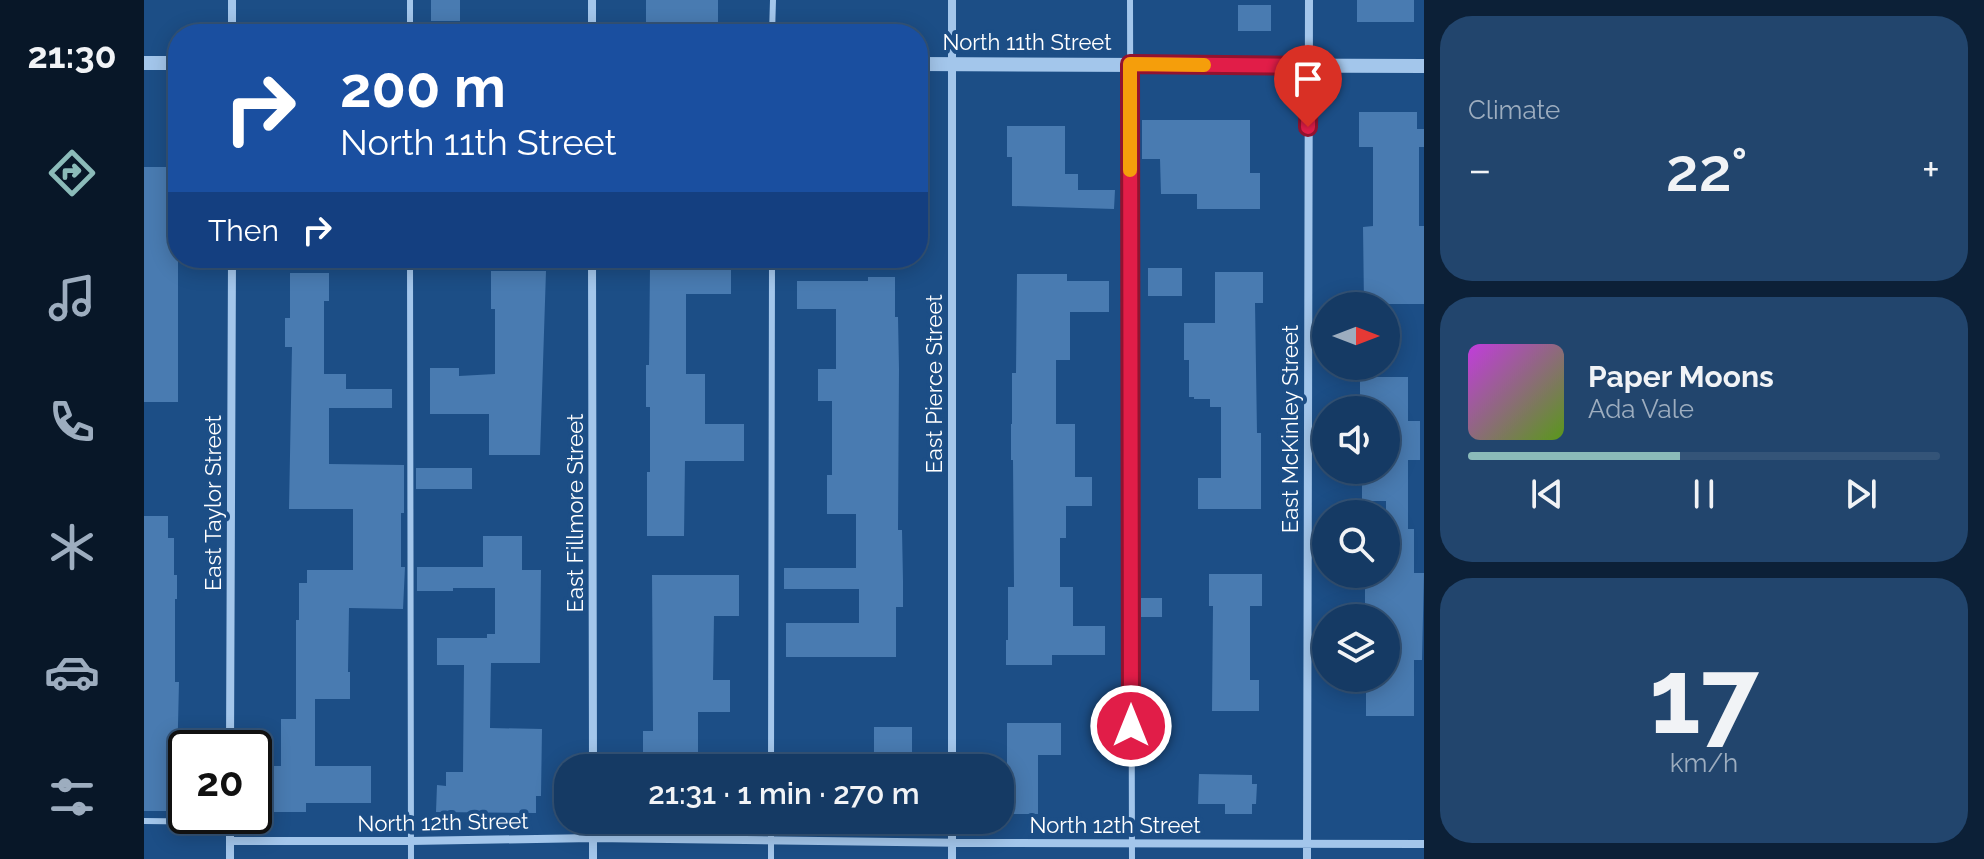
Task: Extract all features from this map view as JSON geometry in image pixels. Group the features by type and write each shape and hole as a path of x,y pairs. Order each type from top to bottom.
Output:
{"street":[{"path":"232,0 232,24"},
{"path":"592,0 592,24"},
{"name":"East Pierce Street","path":"952,0 952,754"},
{"name":"East McKinley Street","path":"1307,859 1309,0"},
{"path":"144,63 168,63"},
{"name":"North 11th Street","path":"928,64 1424,66"},
{"name":"East Taylor Street","path":"230,730 232,268"},
{"name":"East Fillmore Street","path":"592,268 593,754"},
{"path":"230,834 230,859"},
{"path":"593,834 593,859"},
{"path":"952,834 952,859"},
{"name":"North 12th Street","path":"230,841 593,838 952,843 1424,844"}],"lane":[{"path":"410,0 410,24"},
{"path":"772,24 773,0"},
{"path":"1130,0 1132,859"},
{"path":"410,268 411,859"},
{"path":"771,754 772,268"},
{"path":"144,821 168,820"},
{"path":"771,834 771,859"}],"building":[{"path":"431,0 460,0 460,21 431,21"},
{"path":"646,0 718,0 718,24 646,24"},
{"path":"1357,0 1414,0 1414,22 1357,22"},
{"path":"1238,5 1271,5 1271,31 1238,31"},
{"path":"1359,112 1417,112 1417,129 1424,129 1424,147 1419,147 1419,226 1424,226 1424,304 1400,304 1400,292 1364,292 1363,227 1373,226 1373,147 1359,147"},
{"path":"1142,120 1250,120 1250,173 1260,173 1260,209 1197,209 1197,194 1161,194 1160,159 1142,159"},
{"path":"1007,126 1065,126 1065,174 1078,174 1078,190 1115,190 1114,209 1012,206 1012,157 1007,157"},
{"path":"144,167 168,167 168,268 178,268 178,402 144,402"},
{"path":"650,268 731,268 731,294 686,294 686,374 705,374 705,424 744,424 744,461 685,461 684,536 647,536 650,407 646,407 646,365 649,365"},
{"path":"1148,268 1182,268 1182,296 1148,296"},
{"path":"491,271 546,271 540,455 489,455 489,414 430,414 430,368 459,368 459,376 495,374 495,309 491,309"},
{"path":"1215,272 1263,272 1263,303 1255,303 1261,509 1198,509 1198,478 1221,478 1221,407 1210,407 1210,399 1189,397 1189,360 1184,360 1184,323 1215,323"},
{"path":"290,273 329,273 329,301 324,301 324,374 346,374 346,389 392,389 392,408 329,408 329,464 404,465 401,567 405,567 403,609 349,608 350,699 315,699 315,766 371,766 371,803 306,803 306,812 273,812 273,766 281,766 281,719 296,719 299,583 307,583 307,570 353,570 353,509 289,509 292,347 285,347 285,318 290,318"},
{"path":"1017,274 1067,274 1067,281 1109,281 1109,312 1070,312 1070,360 1056,360 1056,424 1075,424 1075,477 1092,477 1092,506 1066,506 1066,538 1060,538 1060,587 1073,587 1073,626 1105,626 1105,655 1052,655 1052,665 1006,665 1008,587 1014,587 1011,424 1012,373 1016,373"},
{"path":"868,277 895,277 895,317 898,317 898,530 902,530 903,607 896,607 896,657 786,657 786,623 859,623 859,589 784,589 784,568 856,568 856,514 827,514 827,475 832,475 832,401 818,401 818,369 836,369 836,309 797,309 797,281 868,281"},
{"path":"1400,377 1408,377 1408,421 1420,421 1420,460 1408,460 1408,529 1414,529 1414,573 1424,573 1422,660 1414,660 1414,716 1366,716 1366,692 1400,692 1400,604 1365,604 1365,588 1400,588 1400,500 1362,500 1362,484 1400,484 1400,396 1360,396 1360,380 1400,380"},
{"path":"416,468 472,468 472,489 416,489"},
{"path":"144,516 168,516 168,538 174,538 174,575 177,575 175,682 179,682 178,730 168,730 168,811 144,811"},
{"path":"483,536 522,536 522,570 541,570 540,663 491,663 490,728 542,729 541,796 536,796 536,813 436,812 437,785 446,786 446,772 463,772 464,665 437,665 437,638 487,638 487,634 495,634 495,588 417,591 417,567 483,567"},
{"path":"1209,574 1262,574 1262,606 1250,606 1250,680 1259,680 1259,711 1212,711 1213,606 1209,606"},
{"path":"652,575 739,575 739,616 714,616 713,680 730,680 730,712 698,712 698,754 643,754 643,731 653,731"},
{"path":"1141,598 1162,598 1162,617 1141,617"},
{"path":"1007,723 1061,723 1061,755 1038,755 1038,814 1014,814 1014,754 1007,754"},
{"path":"874,727 912,727 912,754 874,754"},
{"path":"1199,774 1252,775 1252,784 1257,784 1252,814 1225,814 1225,804 1198,804"}],"slow traffic":[{"path":"1130,170 1130,64 1204,65"}],"route":[{"path":"1131,726 1130,64 1309,66 1308,127"}]}
